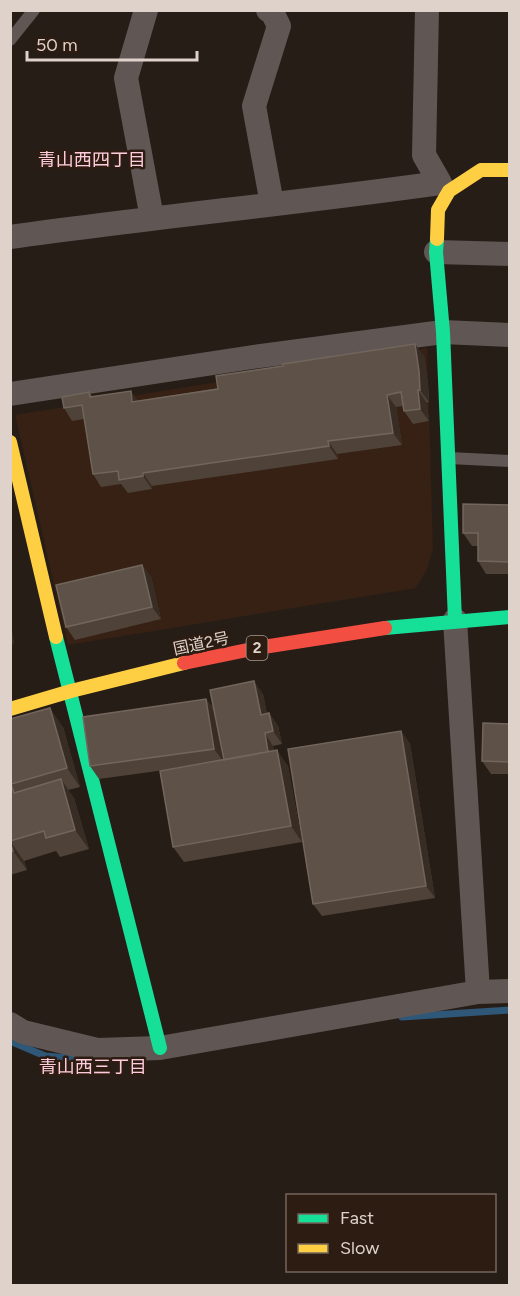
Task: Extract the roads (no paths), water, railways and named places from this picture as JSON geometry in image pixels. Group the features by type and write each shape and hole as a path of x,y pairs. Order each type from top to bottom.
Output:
{"main road":[{"path":"455,620 443,332 436,252 438,210 445,187 481,170 510,170"},
{"path":"10,442 12,459 69,691 160,1048"},
{"name":"国道2号","path":"10,709 69,691 173,666 281,644 455,620 510,617"}],"street":[{"path":"146,10 126,78 152,218"},
{"path":"268,10 272,12 279,26 254,106 272,204"},
{"path":"10,237 272,204 445,187 424,155 427,10"},
{"path":"436,252 510,254"},
{"path":"10,394 253,357 443,332 510,336"},
{"path":"455,620 478,992"},
{"path":"10,1024 24,1032 97,1050 160,1048 478,992 510,991"}],"lane":[{"path":"10,40 34,10"},
{"path":"448,458 510,461"}],"waterway":[{"path":"402,1017 510,1010"},
{"path":"10,1041 45,1056 94,1060"}],"district":[{"name":"青山西四丁目","path":"92,160"},
{"name":"青山西三丁目","path":"93,1067"}]}
